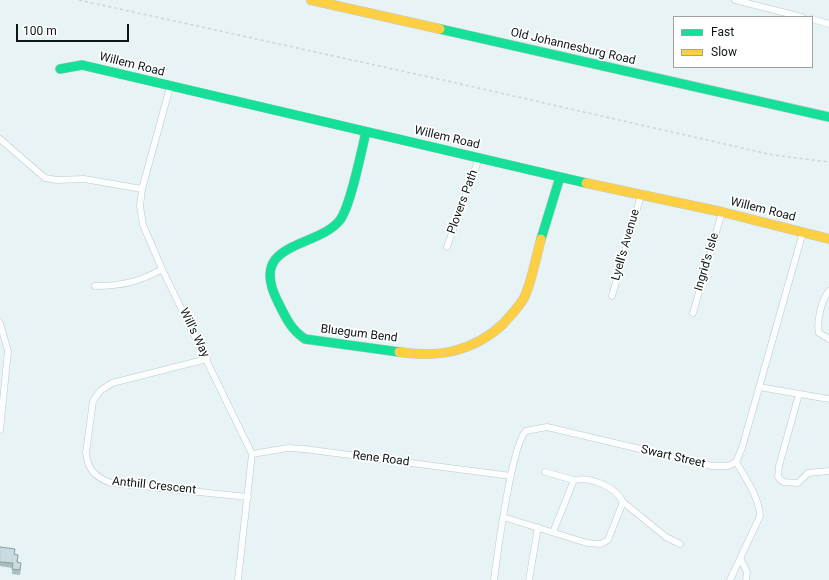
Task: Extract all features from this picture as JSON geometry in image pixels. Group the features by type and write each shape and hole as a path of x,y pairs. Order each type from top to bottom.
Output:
{"street":[{"name":"Old Johannesburg Road","path":"311,0 829,117"},
{"path":"736,0 748,1 799,16"},
{"path":"813,20 829,24"},
{"name":"Willem Road","path":"60,69 82,65 170,87 560,177 722,212 829,239"},
{"name":"Will's Way","path":"170,87 142,189 140,206 143,225 162,269 252,454"},
{"name":"Bluegum Bend","path":"366,132 345,211 340,219 332,227 282,252 271,268 269,282 286,321 292,330 305,338 433,355 458,350 490,336 499,329 516,310 524,297 560,177"},
{"path":"0,139 35,170 48,178 84,179 142,189"},
{"name":"Plovers Path","path":"447,246 479,158"},
{"name":"Lyell's Avenue","path":"612,296 641,195"},
{"name":"Ingrid's Isle","path":"693,313 722,212"},
{"path":"730,580 760,519 760,512 750,488 736,462 803,232"},
{"path":"95,286 129,284 162,269"},
{"path":"829,291 821,312 818,327 821,335 829,339"},
{"path":"0,323 6,344 7,362 0,430"},
{"name":"Anthill Crescent","path":"207,359 112,383 100,391 93,401 86,453 89,468 98,478 111,483 248,496"},
{"path":"0,361 7,362"},
{"path":"759,387 829,399"},
{"path":"799,394 778,466 778,477 783,482 798,483 808,473 829,471"},
{"name":"Swart Street","path":"494,580 503,517 511,476 520,440 524,432 533,428 543,427 712,466 728,466 736,462"},
{"name":"Rene Road","path":"252,454 288,448 304,448 511,476"},
{"path":"238,580 252,454"},
{"path":"546,472 574,480 584,479 612,488 620,494 623,502 666,537 680,544"},
{"path":"553,532 574,480"},
{"path":"503,517 587,543 605,543 608,540 623,502"},
{"path":"529,580 538,527"},
{"path":"741,560 747,572 746,580"}],"path":[{"path":"79,0 773,155 829,162"}],"building":[{"path":"0,547 15,549 14,554 18,555 17,562 21,563 20,570 12,569 13,563 0,562"}],"traffic: fast":[{"path":"440,29 829,117"},
{"path":"60,69 82,65 586,183"},
{"path":"366,132 352,191 340,220 330,229 278,256 271,267 270,281 277,300 288,322 295,331 305,339 399,352"},
{"path":"541,239 560,177"}],"traffic: slow":[{"path":"311,0 440,29"},
{"path":"586,183 722,212 829,239"},
{"path":"399,352 427,354 454,351 480,341 492,333 503,324 524,298 532,277 541,239"}]}
